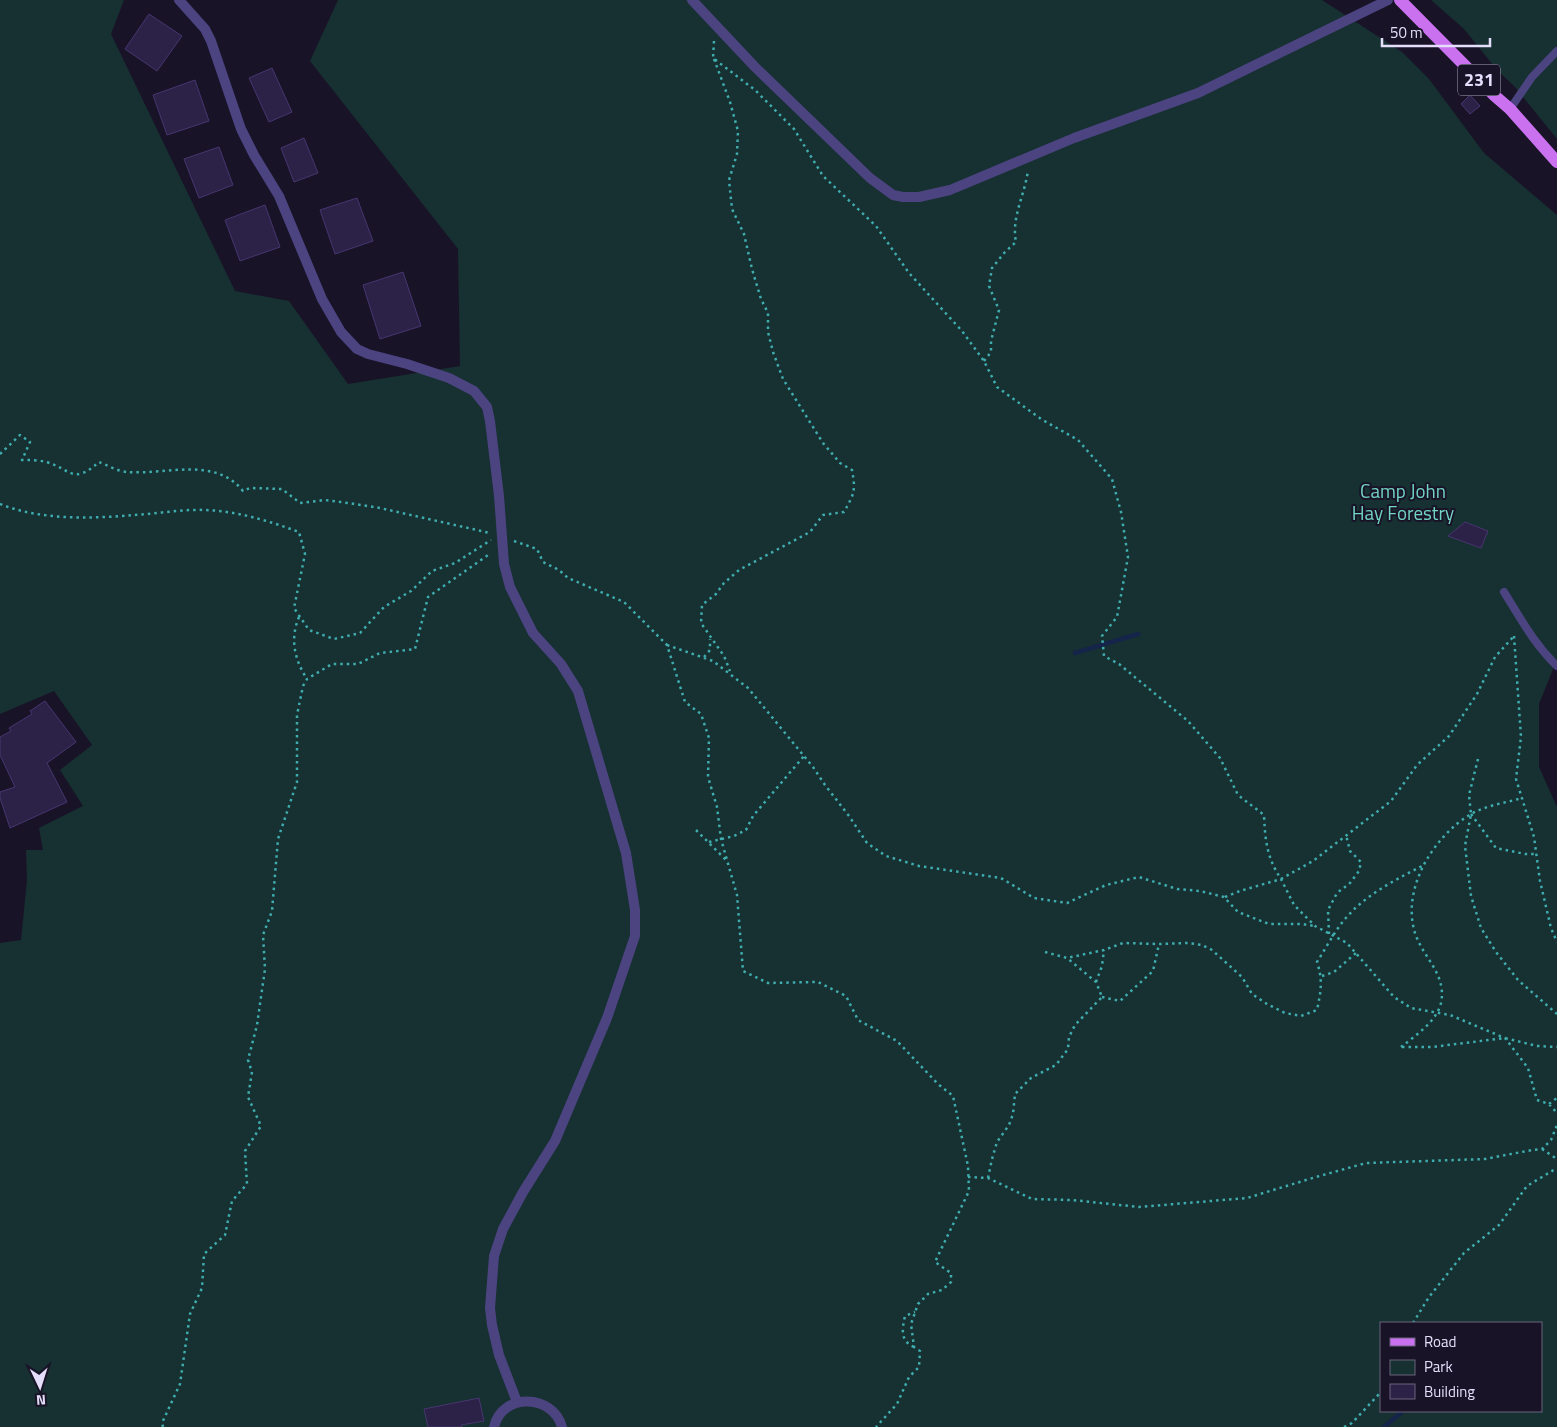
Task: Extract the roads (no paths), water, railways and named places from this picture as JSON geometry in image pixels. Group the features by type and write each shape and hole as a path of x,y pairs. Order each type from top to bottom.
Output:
{"main road":[{"name":"231","path":"1400,0 1494,96 1510,109 1557,162"}],"street":[{"path":"178,0 205,29 211,41 241,129 254,155 279,196 322,299 341,332 357,349 449,378 474,391 484,402 490,421 504,564 510,587 533,632 561,664 578,691 626,853 635,910 634,936 608,1018 555,1140 503,1229 494,1256 490,1308 492,1325 499,1354 517,1402"},
{"path":"692,0 755,67 870,178 893,195 919,198 950,190 1074,138 1198,93 1388,0"},
{"path":"494,1427 495,1421 504,1409 517,1402 529,1401 542,1403 552,1410 562,1427"}],"lane":[{"path":"1510,109 1532,77 1557,52"},
{"path":"1504,592 1542,652 1557,666"}],"waterway":[{"path":"1075,653 1138,634"},
{"path":"1384,1427 1402,1412"}],"park label":[{"name":"Camp John Hay Forestry","path":"1403,502"}]}
